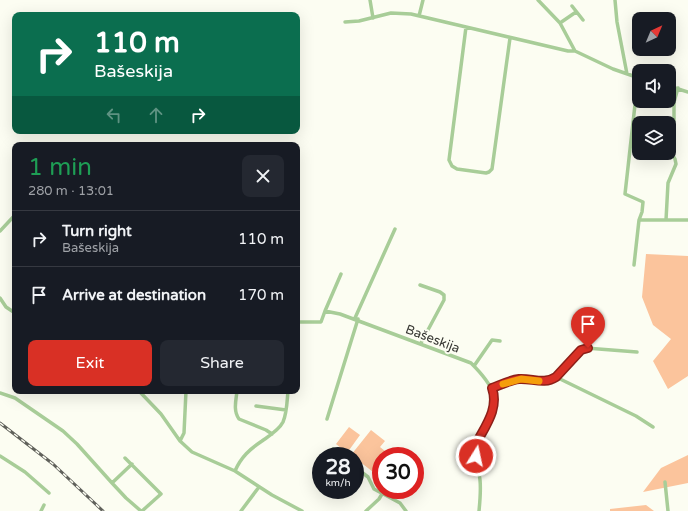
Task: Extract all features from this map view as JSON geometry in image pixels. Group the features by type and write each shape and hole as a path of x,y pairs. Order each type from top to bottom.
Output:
{"street":[{"path":"370,0 373,18"},
{"path":"419,16 423,0"},
{"path":"538,0 560,23 575,51"},
{"path":"615,0 617,22 627,74"},
{"path":"572,6 583,20"},
{"path":"560,23 576,12"},
{"path":"345,22 373,18 391,13 419,16 466,26 510,38 568,51 575,51 613,69 632,76"},
{"path":"466,26 448,160 452,166 457,169 486,173 492,169 510,38"},
{"path":"666,220 668,183 676,164 670,150 674,120 674,102 678,88 688,92"},
{"path":"634,265 639,220 643,202 625,194 635,108"},
{"path":"0,231 12,218"},
{"path":"639,220 688,220"},
{"path":"327,419 356,319 395,229"},
{"path":"300,322 321,322 341,274"},
{"path":"420,285 440,292 444,295 444,300 421,343"},
{"path":"0,299 6,307 12,311"},
{"name":"Bašeskija","path":"325,311 356,319 471,363 492,388"},
{"path":"474,366 492,340 500,341"},
{"path":"479,511 480,480 475,447 492,413 494,397 492,388 516,380 526,379 548,381 556,377 581,350 586,348 637,352"},
{"path":"556,377 636,416 653,427"},
{"path":"0,393 15,398 63,431 77,444 126,498 142,511 161,494 125,458"},
{"path":"142,394 161,414 180,441 192,452 235,471 259,487 302,511"},
{"path":"180,441 184,433 186,394"},
{"path":"237,394 235,406 237,417 272,434"},
{"path":"235,471 243,457 282,424 286,410 288,394"},
{"path":"256,406 286,410"},
{"path":"0,456 25,472 49,493"},
{"path":"112,483 132,464"},
{"path":"364,474 368,477 372,485"},
{"path":"665,482 668,511"},
{"path":"241,511 259,487"},
{"path":"366,511 379,499"},
{"path":"392,499 400,503 406,511"},
{"path":"41,511 44,505"}],"shaded area":[{"path":"646,254 688,256 688,376 668,389 653,361 671,339 653,325 642,297"},
{"path":"349,427 360,435 351,447 340,447 336,444"},
{"path":"371,430 385,441 380,447 372,447 372,471 364,465 364,447 357,447"},
{"path":"688,455 688,483 643,492 661,468"},
{"path":"646,505 654,511 610,511 610,509"}],"railway":[{"path":"0,423 53,464 103,511"}],"slow traffic":[{"path":"503,384 521,379 539,381"}],"route":[{"path":"476,456 475,447 492,413 494,403 494,393 492,388 521,379 544,382 552,380 581,350 588,348"}]}
